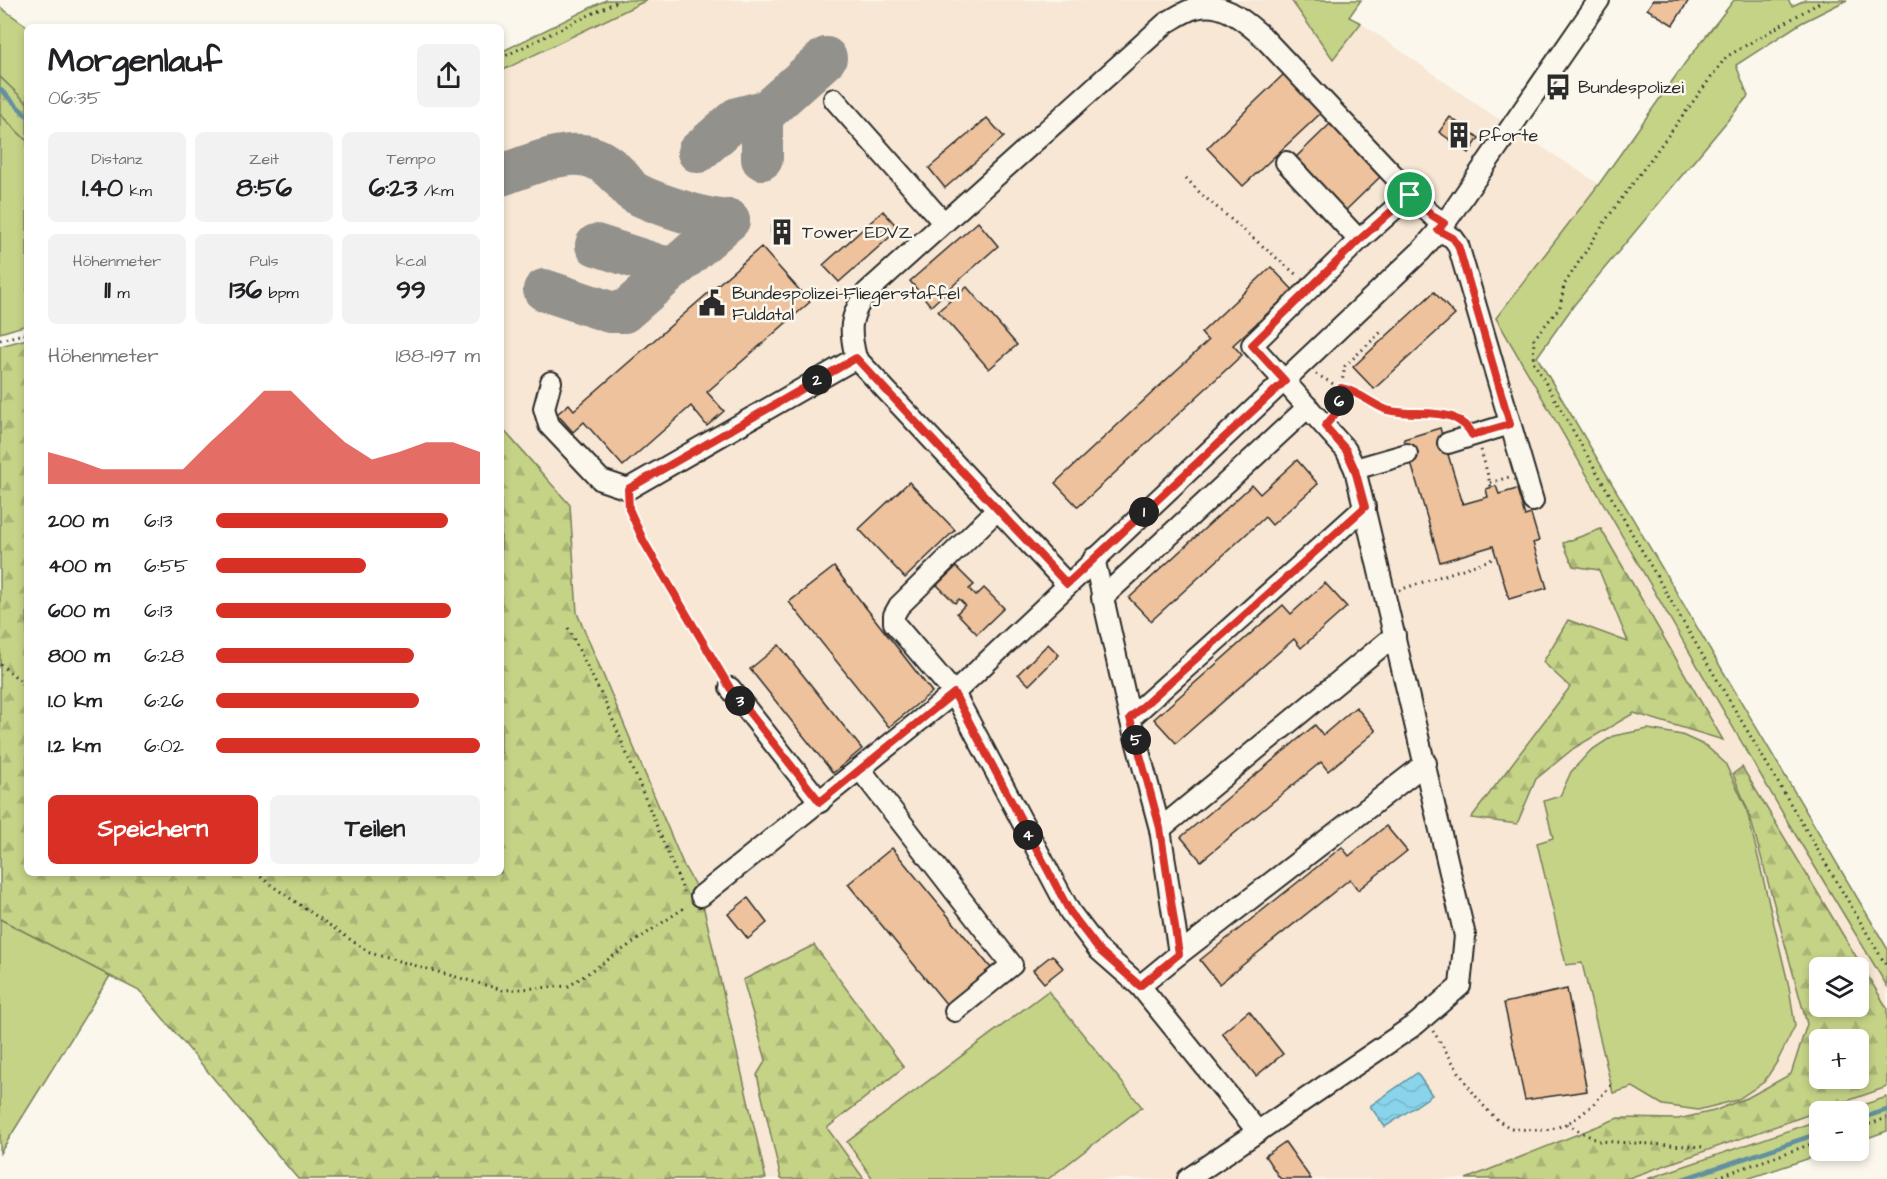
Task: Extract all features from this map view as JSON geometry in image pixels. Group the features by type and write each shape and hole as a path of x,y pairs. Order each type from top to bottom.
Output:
{"street":[{"path":"695,901 954,693 1094,558 1421,251 1442,227 1599,0"},
{"path":"1067,584 856,358 851,322 855,307 866,293 943,222 1166,23 1194,8 1213,7 1238,15 1262,36 1458,245 1533,501"},
{"path":"834,99 943,222"},
{"path":"1286,162 1359,240"},
{"path":"1188,1179 1424,1017 1460,986 1465,936 1355,470 1346,450 1252,345 1359,240 1410,195"},
{"path":"551,382 544,408 549,425 601,480 628,489 856,358"},
{"path":"1102,598 1308,407"},
{"path":"1448,442 1510,424"},
{"path":"1355,470 1407,454"},
{"path":"1130,718 1365,507"},
{"path":"998,509 899,606 894,615 894,623 954,693 1070,912 1099,950 1140,986 1258,1132"},
{"path":"1094,558 1130,718 1160,828 1179,954"},
{"path":"1160,828 1395,635"},
{"path":"730,688 820,802"},
{"path":"1140,986 1426,763"},
{"path":"860,769 1012,965 955,1011"}],"path":[{"path":"504,57 620,0"},
{"path":"1824,0 1726,57 1608,217 1564,285 1560,307 1534,339 1533,361 1683,622 1887,967"},
{"path":"1186,178 1201,194 1311,287"},
{"path":"1325,426 1337,412 1345,366 1382,331"},
{"path":"0,340 24,334"},
{"path":"1301,365 1341,388 1351,390 1387,410 1451,417 1465,424 1474,435 1491,487"},
{"path":"628,489 629,509 644,542 730,688"},
{"path":"1386,594 1493,559"},
{"path":"260,876 370,953 503,990 569,986 695,901 607,706 568,628"},
{"path":"0,664 24,684"},
{"path":"1424,1017 1483,1106 1508,1127 1547,1131 1567,1124 1592,1107 1611,1085"},
{"path":"1869,1124 1887,1118"},
{"path":"1567,1124 1598,1141 1705,1147"},
{"path":"1712,1179 1809,1145"}],"shaded area":[{"path":"647,0 1291,0 1333,59 1361,23 1482,108 1599,184 1496,319 1791,828 1869,957 1809,957 1809,1017 1869,1017 1869,957 1887,987 1887,1097 1869,1103 1869,1101 1809,1101 1809,1123 1647,1179 766,1179 701,896 684,866 577,618 570,505 504,430 504,70"}],"green space":[{"path":"606,0 647,0 504,70 504,51"},
{"path":"1291,0 1361,0 1349,17 1361,23 1333,59"},
{"path":"1734,0 1788,0 1792,6 1805,0 1847,0 1801,23 1736,65 1748,96 1574,305 1537,357 1887,948 1887,986 1789,824 1496,318 1599,184 1685,63"},
{"path":"0,7 24,24 24,100 0,77"},
{"path":"0,77 24,100 24,138 0,114"},
{"path":"0,114 24,138 24,326 0,333"},
{"path":"24,340 24,876 504,876 504,430 570,505 577,613 684,866 701,896 766,1179 298,1179 141,992 0,919 0,346"},
{"path":"1601,529 1723,740 1634,713 1574,748 1536,779 1517,824 1471,818 1570,687 1543,662 1568,620 1628,642 1599,570 1573,566 1563,543"},
{"path":"1648,729 1682,735 1706,746 1725,763 1746,807 1789,987 1795,1026 1764,1082 1737,1100 1698,1110 1663,1105 1633,1087 1613,1093 1582,963 1566,965 1537,843 1553,838 1544,801 1560,796 1571,772 1590,751 1613,736"},
{"path":"1742,767 1856,957 1809,957 1809,1017 1869,1017 1869,978 1887,1008 1887,1087 1847,1101 1809,1101 1809,1114 1626,1179 1466,1179 1618,1118 1678,1119 1714,1111 1749,1097 1791,1074 1807,1024 1749,813 1733,774"},
{"path":"0,919 110,976 0,1153"},
{"path":"814,945 904,1067 827,1128 864,1179 781,1179 757,1075 766,1060 743,980"},
{"path":"1048,991 1142,1107 1048,1179 873,1179 847,1142"},
{"path":"1887,1097 1887,1131 1869,1137 1869,1103"},
{"path":"1809,1123 1809,1158 1747,1179 1647,1179"}],"water":[{"path":"1417,1073 1432,1095 1385,1127 1370,1106"}],"building":[{"path":"1653,0 1689,0 1673,25 1647,9"},
{"path":"1284,74 1321,113 1243,186 1207,148"},
{"name":"Pforte","path":"1450,117 1479,138 1469,153 1439,132"},
{"path":"987,118 1004,137 945,188 929,168"},
{"path":"1330,124 1380,177 1344,212 1294,159"},
{"path":"883,211 899,229 839,282 823,265"},
{"name":"Tower EDVZ","path":"782,220 790,223 793,231 790,239 782,242 774,239 771,231 774,223"},
{"path":"978,222 998,246 949,289 955,297 967,287 1017,345 989,369 938,311 950,301 944,294 931,306 910,281"},
{"path":"761,247 810,302 707,392 724,411 707,426 691,406 623,466 584,422 573,432 557,414 569,404 574,410"},
{"path":"1271,267 1293,290 1233,345 1242,355 1078,507 1055,483 1208,341 1201,333"},
{"path":"1434,292 1455,315 1374,389 1353,367"},
{"path":"1440,428 1463,504 1488,497 1486,489 1496,486 1499,494 1517,489 1525,516 1531,514 1539,541 1533,543 1547,588 1509,599 1493,546 1440,562 1404,439"},
{"path":"1297,460 1318,484 1272,525 1265,517 1151,621 1129,598 1252,485 1260,494"},
{"path":"909,482 955,530 905,578 859,529"},
{"path":"834,567 932,692 889,727 789,602"},
{"path":"956,567 974,585 969,589 976,596 984,588 1004,608 977,634 957,613 965,605 959,599 955,603 937,585"},
{"path":"1325,583 1347,607 1301,648 1294,639 1176,743 1154,719 1283,605 1291,614"},
{"path":"1048,644 1059,655 1029,685 1018,674"},
{"path":"779,645 862,749 833,773 750,669"},
{"path":"1356,707 1376,731 1328,771 1321,762 1201,861 1181,837 1315,725 1323,735"},
{"path":"1386,826 1407,851 1358,890 1350,879 1219,984 1200,960 1342,847 1349,856"},
{"path":"892,848 991,968 947,1005 848,884"},
{"path":"748,898 767,923 748,939 728,914"},
{"path":"1052,955 1063,968 1044,983 1033,970"},
{"path":"1567,989 1587,1091 1525,1100 1504,1003"},
{"path":"1249,1011 1283,1054 1256,1076 1222,1033"},
{"path":"1285,1142 1311,1179 1281,1179 1279,1177 1265,1156"}],"waterway":[{"path":"0,89 24,113"},
{"path":"1869,1116 1887,1110"},
{"path":"1683,1179 1809,1137"}],"taxiway":[{"path":"698,152 737,118 768,110 826,58"},
{"path":"762,159 762,122 768,110"},
{"path":"504,174 551,158 571,155 587,156 607,165 630,190 640,195 695,215 729,220"},
{"path":"544,290 610,312 624,312 729,220"},
{"path":"596,245 661,266 671,267 679,264"}],"place":[{"name":"Bundespolizei","path":"1558,87"},
{"name":"Pforte","path":"1459,135"},
{"name":"Tower EDVZ","path":"782,232"},
{"name":"Bundespolizei-Fliegerstaffel Fuldatal","path":"712,303"}],"route":[{"path":"1410,195 1444,223 1438,230 1453,238 1458,245 1510,424 1472,435 1465,424 1451,417 1387,410 1351,390 1341,388 1337,412 1325,426 1346,450 1355,470 1365,507 1130,718 1160,828 1179,954 1140,986 1099,950 1070,912 954,693 820,802 730,688 644,542 629,509 628,489 856,358 1067,584 1285,381 1252,345 1359,240 1410,195"}]}
